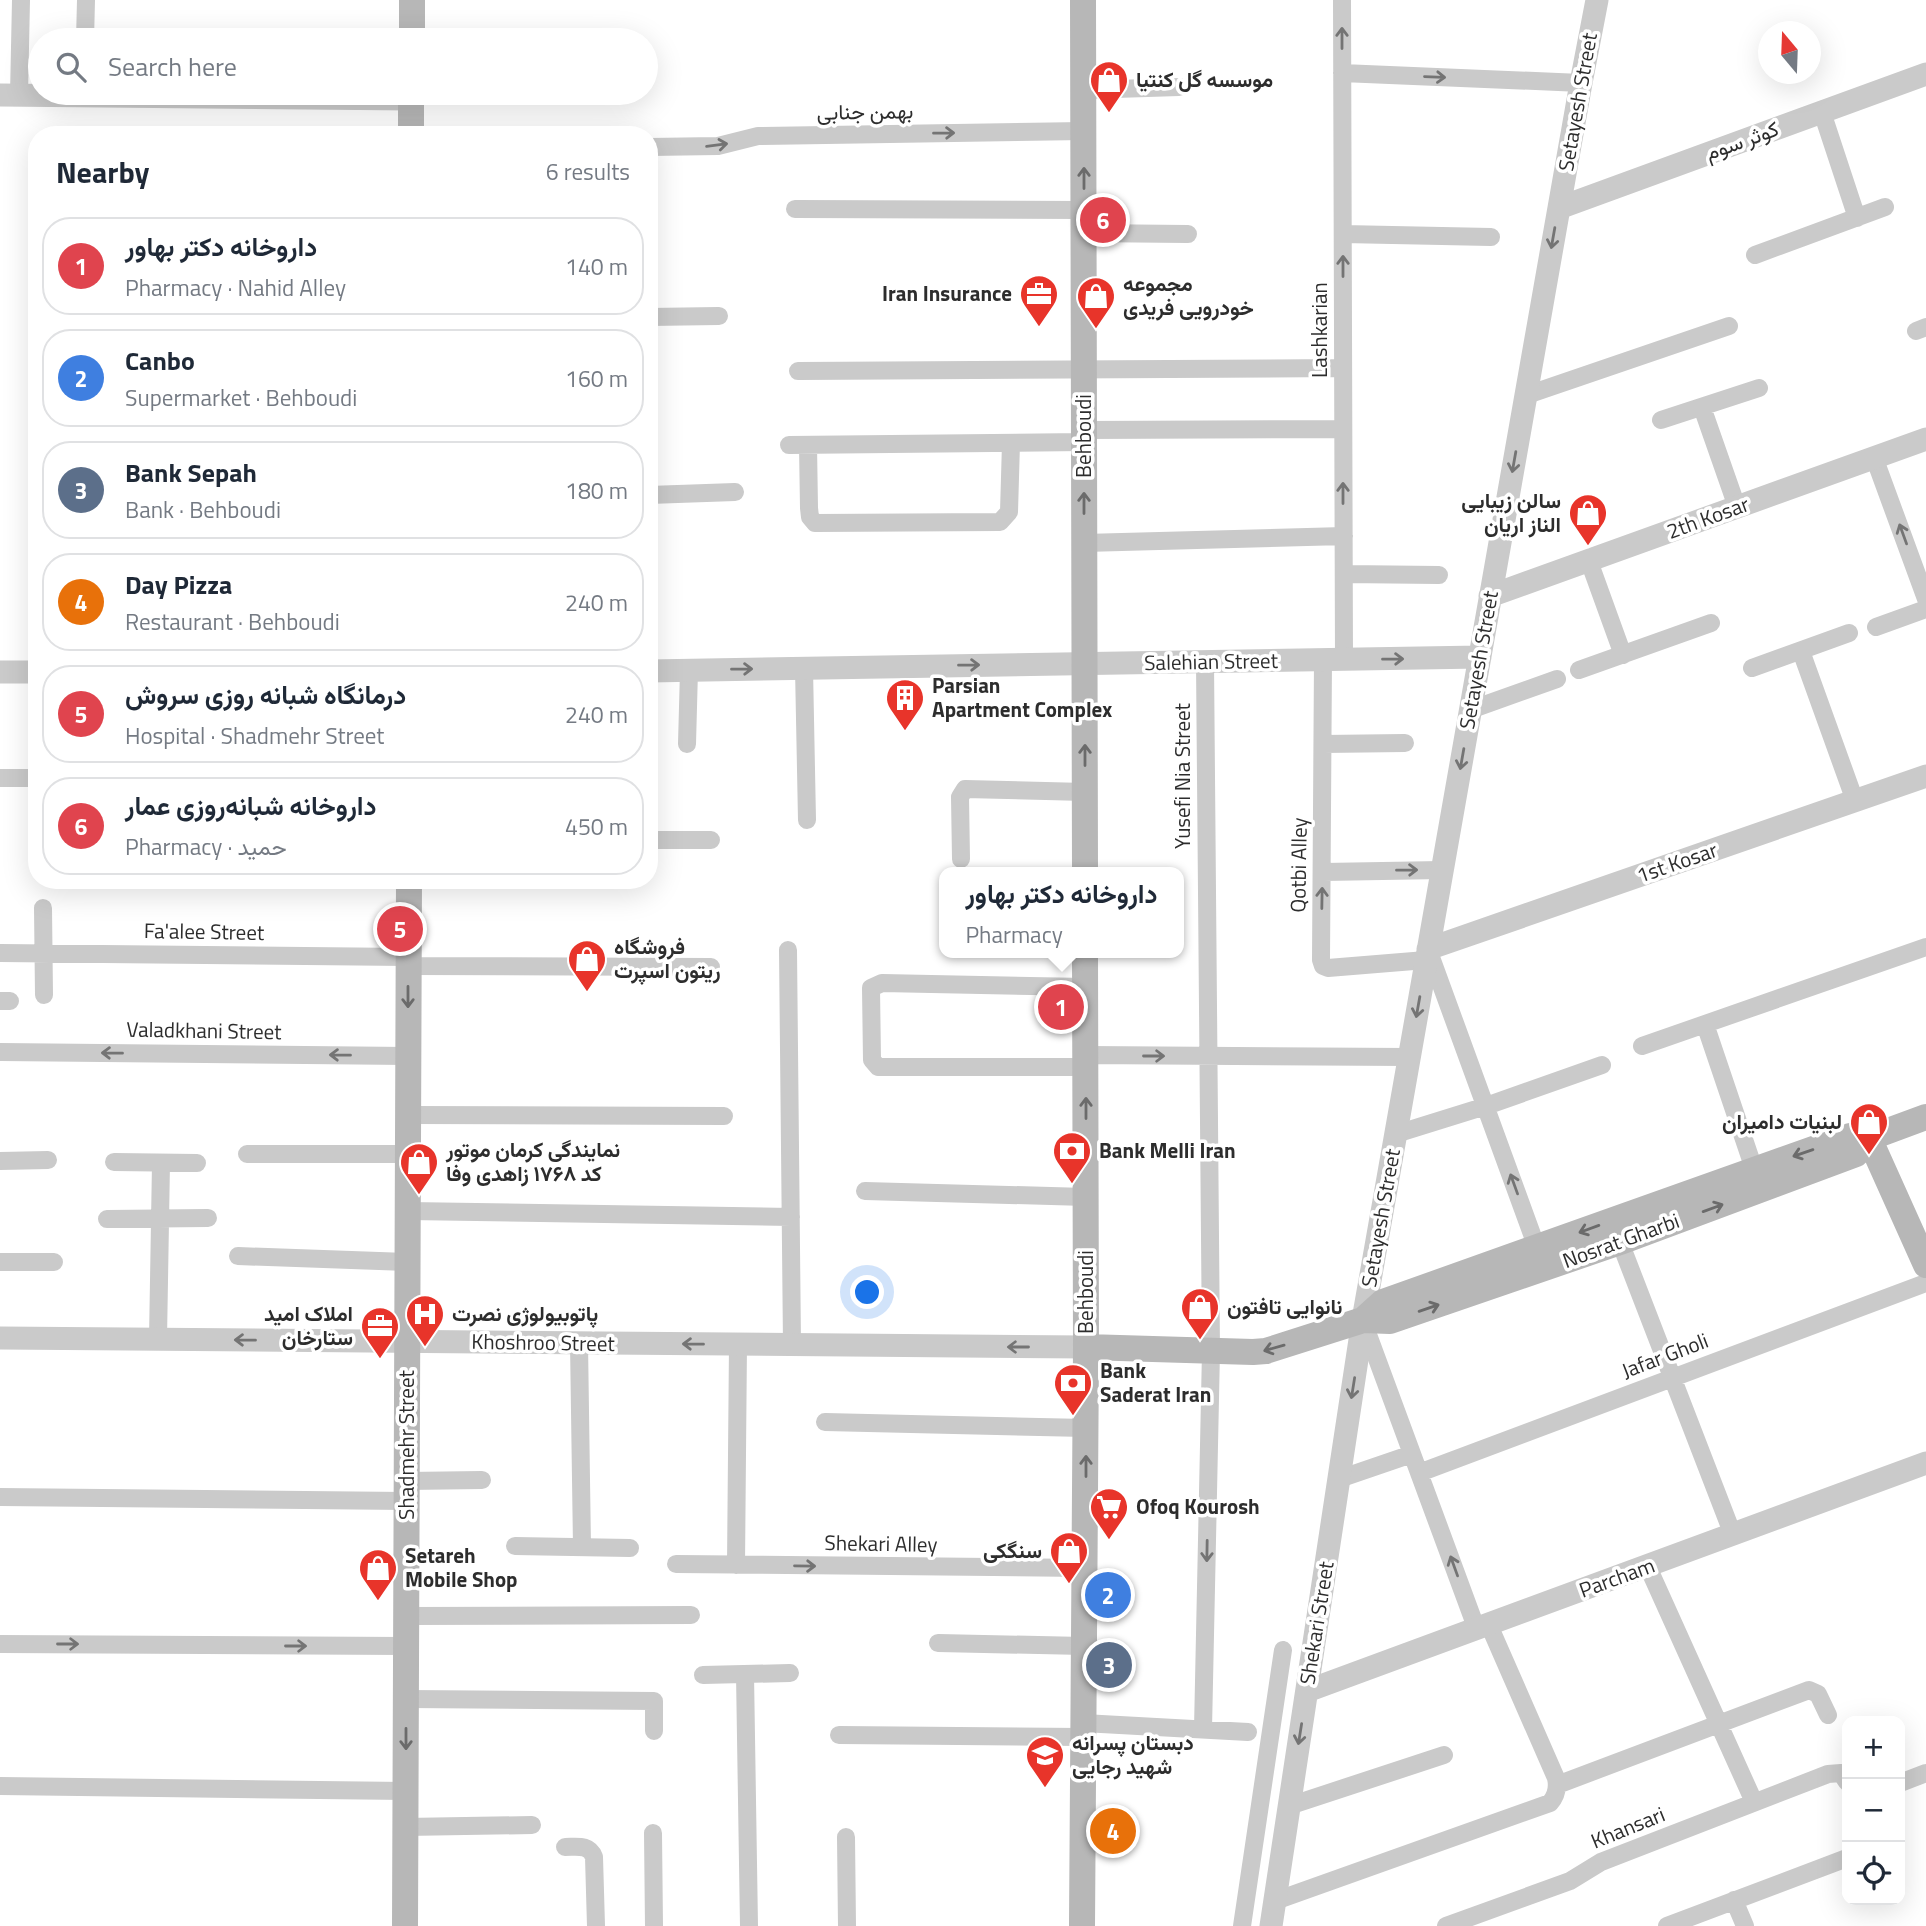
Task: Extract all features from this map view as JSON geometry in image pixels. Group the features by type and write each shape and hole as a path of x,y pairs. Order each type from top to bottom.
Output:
{"main road":[{"path":"412,0 412,28"},
{"name":"Behboudi","path":"1083,0 1085,867"},
{"path":"411,105 411,126"},
{"name":"Shadmehr Street","path":"405,1926 409,889"},
{"name":"Behboudi","path":"1082,1926 1086,1428 1085,958"},
{"name":"Nosrat Gharbi","path":"1363,1321 1383,1302 1850,1136 1868,1138 1926,1117"},
{"path":"1868,1138 1926,1265"},
{"name":"Nosrat Gharbi","path":"1086,1348 1266,1351 1363,1321 1390,1321 1620,1242 1856,1154 1868,1138"}],"street":[{"path":"20,0 9,95 28,95"},
{"path":"85,28 86,0"},
{"name":"Lashkarian","path":"1333,660 1344,574 1342,0"},
{"name":"Setayesh Street","path":"1363,1321 1597,0"},
{"path":"1342,73 1581,82"},
{"name":"کوثر سوم","path":"1559,208 1926,74"},
{"path":"1083,90 1180,87"},
{"path":"1822,112 1857,218"},
{"name":"بهمن جنابی","path":"658,147 718,146 758,136 1084,131"},
{"path":"1755,255 1885,207"},
{"path":"795,209 1084,222 1188,234"},
{"path":"1343,233 1491,237"},
{"path":"658,317 719,316"},
{"path":"1527,396 1729,326"},
{"path":"798,371 1343,368"},
{"path":"1661,421 1759,388"},
{"path":"1702,407 1737,507"},
{"path":"789,445 1011,443 1084,436 1343,429"},
{"name":"2th Kosar","path":"1490,596 1926,439"},
{"path":"808,445 809,509 810,517 816,523 1000,522 1009,512 1011,443"},
{"path":"1874,457 1926,599"},
{"path":"658,495 734,492"},
{"path":"1084,543 1344,536"},
{"path":"1589,561 1623,654"},
{"path":"1344,574 1439,575"},
{"path":"1876,627 1926,609"},
{"path":"1579,670 1711,623"},
{"path":"1752,668 1849,634"},
{"path":"1801,651 1855,801"},
{"name":"Salehian Street","path":"658,670 1480,657"},
{"name":"Qotbi Alley","path":"1333,660 1323,744 1321,960 1323,966 1328,968 1427,955"},
{"name":"Yusefi Nia Street","path":"1203,1730 1211,1351 1205,662"},
{"path":"804,668 807,820"},
{"path":"687,744 690,670"},
{"path":"0,672 28,672"},
{"path":"1470,710 1557,679"},
{"path":"1323,744 1405,743"},
{"name":"1st Kosar","path":"1427,955 1926,776"},
{"path":"0,778 28,778"},
{"path":"961,859 960,797 965,789 1085,792"},
{"path":"658,840 711,840"},
{"path":"1323,872 1442,870"},
{"path":"43,908 44,995"},
{"path":"1642,1046 1926,947"},
{"path":"788,950 792,1345"},
{"name":"Fa'alee Street","path":"0,953 711,967"},
{"path":"1427,955 1486,1106 1537,1248"},
{"path":"1086,987 875,985 871,988 872,1060 878,1067 1208,1056 1409,1057"},
{"path":"1705,1024 1754,1169"},
{"name":"Valadkhani Street","path":"0,1052 408,1056"},
{"path":"1396,1134 1602,1065"},
{"path":"408,1115 724,1116"},
{"path":"247,1154 408,1154"},
{"path":"0,1161 48,1160"},
{"path":"114,1162 197,1163"},
{"path":"158,1339 161,1163"},
{"path":"864,1191 1086,1197"},
{"path":"408,1211 791,1217"},
{"path":"107,1219 208,1218"},
{"path":"1620,1242 1733,1535"},
{"path":"239,1256 407,1262"},
{"path":"0,1262 54,1262"},
{"name":"Jafar Gholi","path":"1419,1473 1926,1283"},
{"path":"1275,1901 1550,1803 1556,1792 1557,1785 1483,1628 1419,1473 1363,1321"},
{"name":"Shekari Street","path":"1271,1926 1363,1321"},
{"name":"Khoshroo Street","path":"0,1338 1086,1348"},
{"path":"579,1343 582,1547"},
{"path":"736,1565 738,1344"},
{"path":"825,1422 1086,1428"},
{"path":"1339,1479 1412,1454"},
{"name":"Parcham","path":"1307,1691 1926,1463"},
{"path":"0,1496 407,1491 482,1480"},
{"path":"515,1546 630,1548"},
{"name":"Shekari Alley","path":"676,1564 1085,1568"},
{"path":"1648,1567 1754,1802"},
{"path":"406,1616 691,1615"},
{"path":"938,1643 1084,1646"},
{"path":"0,1644 406,1646"},
{"path":"1242,1926 1283,1650"},
{"path":"703,1675 790,1673"},
{"path":"745,1674 749,1926"},
{"path":"1557,1785 1810,1690 1818,1694 1828,1715"},
{"path":"406,1699 654,1701 654,1731"},
{"path":"839,1735 1083,1730 1248,1732"},
{"path":"1289,1806 1444,1755"},
{"name":"Khansari","path":"1446,1926 1570,1881 1601,1863 1828,1774 1841,1773 1845,1779"},
{"path":"1905,1781 1926,1773"},
{"path":"0,1786 406,1791"},
{"path":"405,1827 532,1825"},
{"path":"653,1833 654,1926"},
{"path":"846,1837 847,1926"},
{"path":"565,1847 586,1847 594,1857 596,1926"},
{"path":"1667,1926 1842,1860"},
{"path":"1734,1900 1745,1926"}],"place":[{"name":"موسسه گل کنتیا","path":"1109,114"},
{"name":"داروخانه شبانه‌روزی عمار","path":"1103,220"},
{"name":"Iran Insurance","path":"1039,328"},
{"name":"مجموعه خودرویی فریدی","path":"1096,330"},
{"name":"سالن زیبایی الناز اریان","path":"1588,547"},
{"name":"Parsian Apartment Complex","path":"905,732"},
{"name":"درمانگاه شبانه روزی سروش","path":"400,929"},
{"name":"فروشگاه ریتون اسپرت","path":"587,993"},
{"name":"داروخانه دکتر بهاور","path":"1061,1007"},
{"name":"لبنیات دامیران","path":"1869,1156"},
{"name":"Bank Melli Iran","path":"1072,1185"},
{"name":"نمایندگی کرمان موتور کد ۱۷۶۸ زاهدی وفا","path":"419,1196"},
{"name":"نانوایی تافتون","path":"1200,1341"},
{"name":"پاتوبیولوژی نصرت","path":"425,1348"},
{"name":"املاک امید ستارخان","path":"380,1360"},
{"name":"Bank Saderat Iran","path":"1073,1417"},
{"name":"Ofoq Kourosh","path":"1109,1541"},
{"name":"سنگکی","path":"1069,1585"},
{"name":"Canbo","path":"1108,1595"},
{"name":"Setareh Mobile Shop","path":"378,1602"},
{"name":"Bank Sepah","path":"1109,1665"},
{"name":"دبستان پسرانه شهید رجایی","path":"1045,1789"},
{"name":"Day Pizza","path":"1113,1831"}]}
